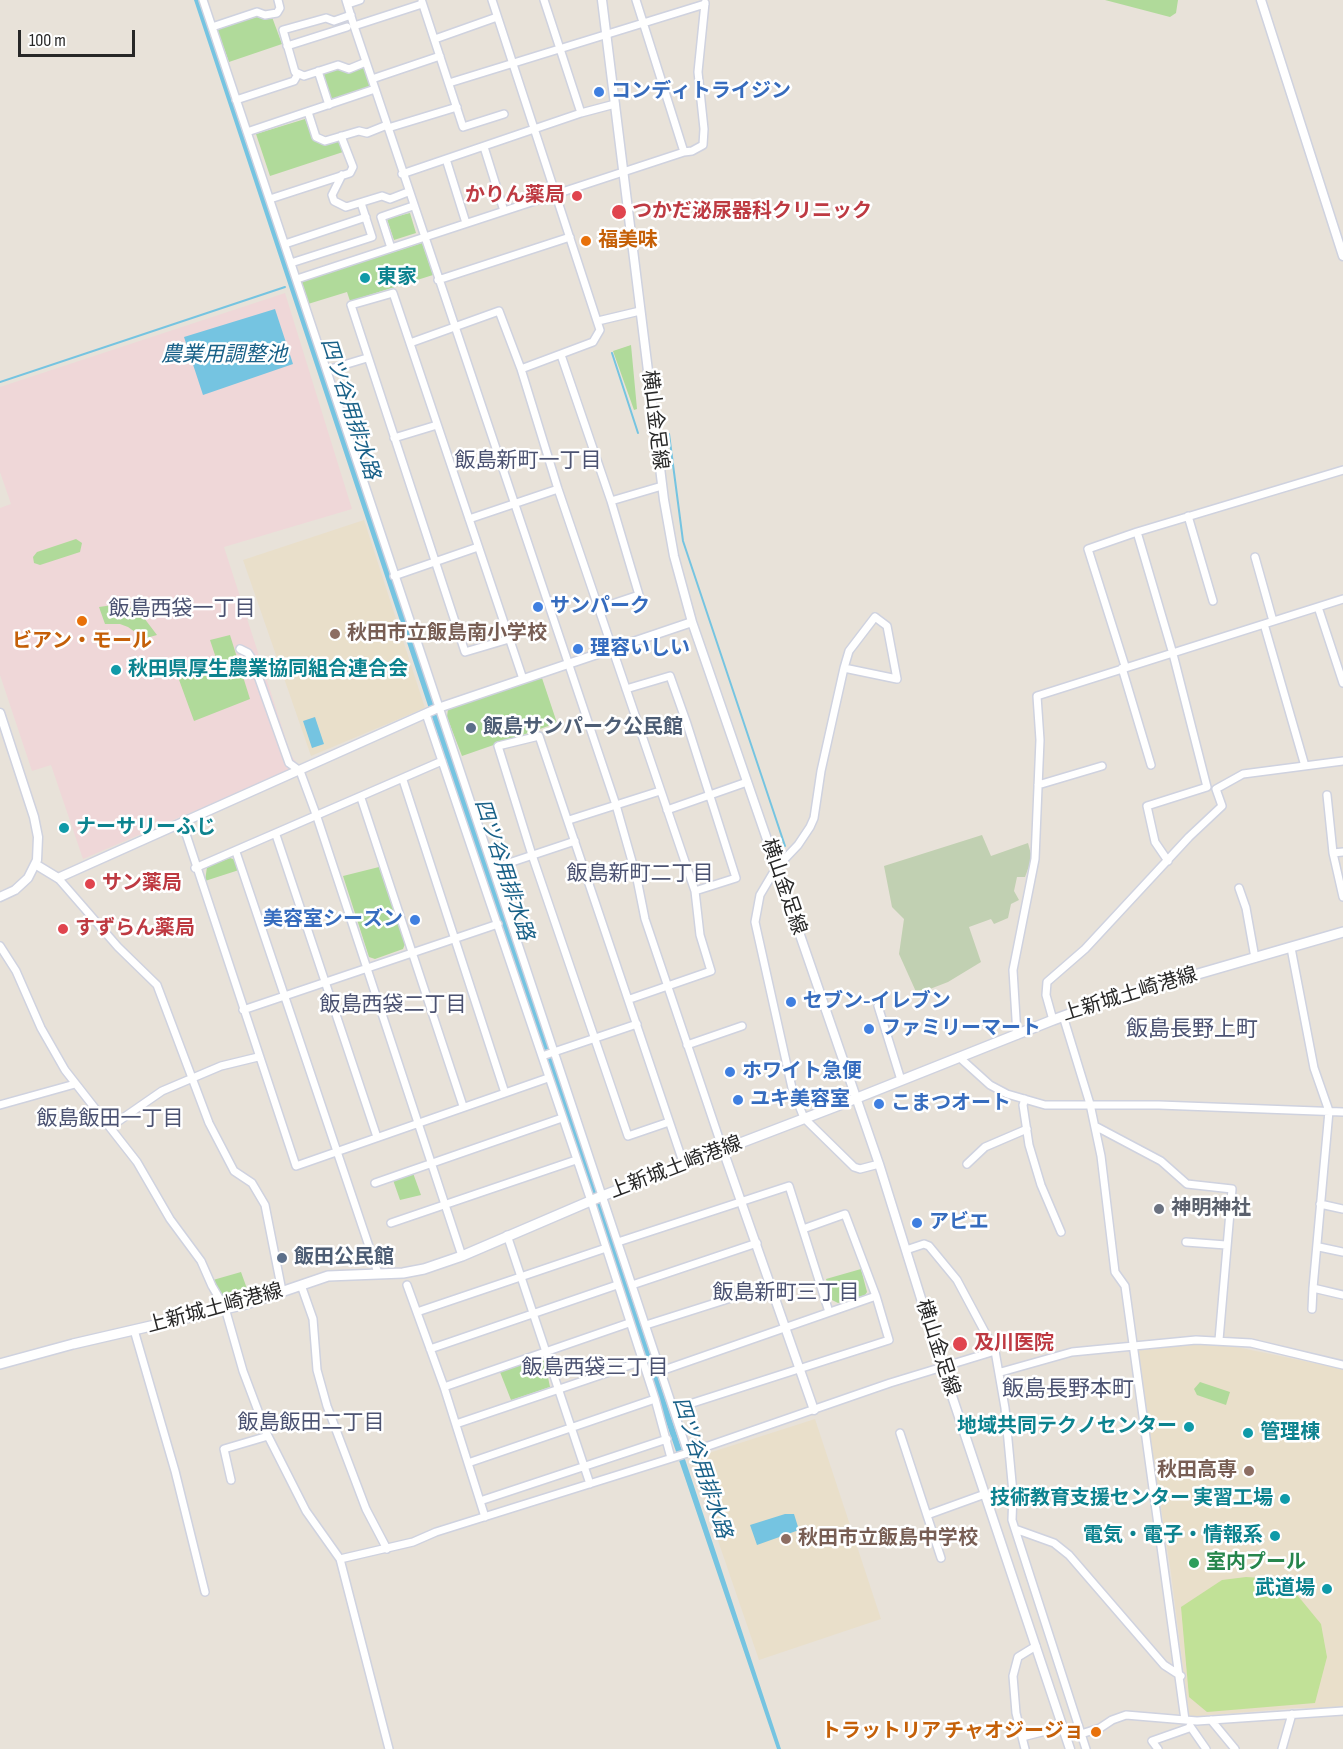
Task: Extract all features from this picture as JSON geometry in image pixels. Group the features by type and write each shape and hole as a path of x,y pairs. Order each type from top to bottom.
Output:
{"main road":[{"name":"上新城土崎港線","path":"0,1364 246,1304 328,1276 403,1273 424,1269 462,1256 596,1198 1058,1018 1108,1000 1343,932"}],"street":[{"path":"203,0 394,576 432,711 442,761 576,1160 618,1242 674,1409 680,1455"},
{"path":"212,27 257,12 265,15 277,13 280,8 278,0"},
{"path":"360,0 347,2 351,15 351,26 366,62 616,805 637,879 645,919 687,1045 814,1410"},
{"path":"492,0 600,330 593,342 521,369"},
{"path":"544,0 581,113"},
{"name":"横山金足線","path":"602,0 662,486 672,546 692,622 879,1164 943,1369 1070,1749"},
{"path":"636,0 684,152"},
{"path":"1261,0 1343,256"},
{"path":"287,46 422,2 463,127 504,114"},
{"path":"297,279 624,171 692,151 703,145 704,129 698,72 705,2 607,36 449,83"},
{"path":"351,15 334,21 326,18 282,30 295,72 304,76 338,65 349,69 366,62"},
{"path":"435,39 497,17"},
{"path":"372,80 440,56"},
{"path":"318,71 329,105"},
{"path":"236,100 294,81 298,74"},
{"path":"247,132 375,89"},
{"path":"402,174 581,113 615,104"},
{"path":"308,112 316,137 325,141 359,130 367,133 457,107"},
{"path":"270,199 350,172 353,167 341,136"},
{"path":"484,147 504,211"},
{"path":"446,159 466,223"},
{"path":"342,175 332,195 334,201 346,207 382,196 390,198 408,192"},
{"path":"291,263 372,237 361,203"},
{"path":"392,248 381,217 413,206"},
{"path":"285,244 366,217"},
{"path":"438,280 570,237"},
{"path":"339,248 345,263"},
{"path":"509,639 465,652 351,305 393,293 523,679"},
{"path":"410,343 499,311 521,369 558,489 695,891 698,926 711,971 630,999"},
{"path":"598,321 640,311"},
{"path":"561,355 611,501 639,595 600,608"},
{"path":"327,370 367,358"},
{"path":"394,438 437,425"},
{"path":"1151,765 1089,549 1188,516 1343,470"},
{"path":"611,501 662,486"},
{"path":"469,519 558,489"},
{"path":"1188,516 1213,601"},
{"path":"1137,532 1173,654 1207,787 1147,806 1155,842 1168,861"},
{"path":"394,576 478,547"},
{"path":"1255,556 1273,621"},
{"path":"1017,1035 1012,970 1035,858 1038,785 1037,696 1343,599"},
{"path":"1318,607 1343,684"},
{"path":"844,668 897,679 887,626 875,616 849,651 844,668 814,818 798,845 776,868 760,895 755,922 792,1088 804,1118 854,1167 860,1169 879,1164"},
{"path":"58,878 432,711 692,622"},
{"path":"1264,624 1305,766"},
{"path":"240,649 248,653 252,659 289,763 300,771 317,817 420,1122 462,1256"},
{"path":"626,689 670,676 735,879 695,891"},
{"path":"432,711 494,868 596,1198 606,1248 629,1323 667,1439 680,1455"},
{"path":"0,713 34,817 38,837 35,864 28,878 15,890 0,897"},
{"path":"669,1122 628,1136 532,855 498,746 539,736 684,1164"},
{"path":"1206,1749 1188,1723 1125,1286 1115,1272 1095,1126 1090,1104 1058,1018 1046,994 1047,982 1085,949 1222,806 1216,789 1243,774 1343,760"},
{"path":"195,868 403,780 442,761"},
{"path":"1038,785 1102,766"},
{"path":"403,780 505,1094"},
{"path":"667,810 747,782"},
{"path":"569,820 660,791"},
{"path":"1327,795 1333,853 1343,897"},
{"path":"361,798 463,1106"},
{"path":"182,822 195,868 296,1166 548,1077"},
{"path":"276,834 377,1137"},
{"path":"494,868 575,842"},
{"path":"236,852 378,1273"},
{"path":"1333,853 1343,852"},
{"path":"35,864 58,878 118,947 157,985 209,1123 234,1171 252,1183 265,1205 282,1291"},
{"path":"1239,888 1246,908 1255,958"},
{"path":"243,1010 498,924"},
{"path":"0,946 16,971 41,1028 75,1084 137,1162 171,1219 201,1261 225,1308 243,1371 268,1436 306,1511 340,1559 389,1749"},
{"path":"1291,948 1314,1068 1329,1111 1312,1309"},
{"path":"878,1006 900,1080"},
{"path":"542,1056 637,1024"},
{"path":"687,1045 742,1026"},
{"path":"110,1127 162,1091 221,1066 258,1057"},
{"path":"959,1057 990,1085 1025,1099 1055,1106 1090,1104 1343,1112"},
{"path":"0,1105 75,1084"},
{"path":"1025,1099 1023,1105 1027,1129 1041,1185 1061,1232"},
{"path":"375,1184 562,1118"},
{"path":"1095,1126 1161,1161 1187,1184 1232,1189 1219,1340"},
{"path":"967,1164 985,1147 1027,1129"},
{"path":"392,1223 576,1160"},
{"path":"618,1242 789,1186 829,1312"},
{"path":"1320,1204 1343,1209"},
{"path":"674,1409 889,1340 876,1296 845,1214 803,1229"},
{"path":"507,1235 590,1484"},
{"path":"1186,1242 1226,1245"},
{"path":"632,1285 757,1243"},
{"path":"906,1250 924,1244 929,1246 957,1280 995,1351 1001,1372 1015,1529 1086,1749"},
{"path":"1319,1247 1343,1252"},
{"path":"417,1312 606,1248"},
{"path":"302,1285 313,1319 317,1370 325,1398 366,1509 387,1549"},
{"path":"407,1285 444,1387 484,1517"},
{"path":"430,1349 617,1285"},
{"path":"646,1326 772,1285"},
{"path":"1314,1288 1343,1295"},
{"path":"662,1371 876,1296"},
{"path":"444,1387 629,1323"},
{"path":"134,1330 175,1471 205,1592"},
{"path":"1001,1372 1072,1352 1134,1345 1219,1340 1251,1343 1343,1365"},
{"path":"340,1559 387,1549 680,1455 890,1383 943,1369 995,1351"},
{"path":"456,1424 642,1361"},
{"path":"468,1463 655,1398"},
{"path":"900,1433 940,1558"},
{"path":"231,1479 224,1449 268,1436"},
{"path":"480,1502 667,1439"},
{"path":"927,1515 985,1494"},
{"path":"1015,1529 1054,1543 1069,1555 1164,1665 1181,1676"},
{"path":"1024,1749 1013,1676 1018,1657 1036,1646"},
{"path":"1081,1734 1101,1728 1112,1720 1126,1715 1188,1723 1343,1711"},
{"path":"1282,1749 1292,1714"},
{"path":"1211,1720 1235,1749"},
{"path":"1158,1749 1152,1741 1188,1723"},
{"path":"1022,1737 1062,1727"}],"shaded area":[{"path":"285,293 352,509 224,547 291,755 299,766 83,859 51,765 32,771 0,675 0,508 11,504 0,472 0,387"},
{"name":"秋田市立飯島南小学校","path":"364,520 425,708 311,756 243,560"},
{"name":"秋田高専","path":"1217,1343 1343,1369 1343,1708 1295,1708 1189,1717 1171,1573 1136,1347"},
{"name":"秋田市立飯島中学校","path":"815,1419 881,1619 759,1660 690,1459"}],"green space":[{"path":"1105,0 1178,0 1176,13 1170,17"},
{"path":"257,17 264,19 272,17 282,44 229,62 217,29"},
{"path":"364,66 371,87 332,100 322,74 338,69 348,72"},
{"path":"305,119 313,140 325,145 340,141 343,152 270,176 256,134"},
{"path":"410,213 416,233 394,240 387,219"},
{"path":"422,243 433,275 350,301 347,292 308,304 300,282"},
{"path":"631,345 637,409 634,410 613,351"},
{"path":"76,539 82,543 80,552 40,565 34,563 33,557 37,552"},
{"path":"113,605 132,608 141,614 157,635 139,640 135,632 128,627 120,624 105,624 99,607"},
{"path":"230,635 250,699 194,721 178,677 218,664 210,640"},
{"path":"542,678 557,723 462,756 447,717 448,709"},
{"path":"982,835 991,856 1028,843 1032,858 1025,877 1017,877 1014,891 1019,900 1011,904 1008,918 994,924 991,919 969,927 981,962 948,982 917,994 899,954 904,919 892,907 884,866"},
{"path":"230,858 236,860 239,870 205,881 207,867"},
{"path":"379,867 405,944 403,949 375,959 369,957 343,876"},
{"path":"413,1173 421,1195 400,1200 393,1180"},
{"path":"861,1269 867,1292 865,1295 838,1303 832,1300 826,1279"},
{"path":"241,1272 250,1297 226,1303 213,1280"},
{"path":"540,1357 544,1358 550,1387 511,1400 500,1372"},
{"path":"1200,1382 1230,1392 1226,1405 1197,1395 1194,1389"},
{"path":"1246,1577 1263,1578 1282,1585 1298,1596 1321,1624 1327,1657 1315,1703 1207,1712 1189,1697 1181,1607 1222,1580"}],"water":[{"name":"四ツ谷用排水路","path":"194,0 200,0 295,282 781,1749 777,1749 646,1363"},
{"name":"農業用調整池","path":"275,309 293,364 203,395 184,337"},
{"path":"315,717 324,744 312,748 303,721"},
{"path":"785,1514 794,1514 799,1530 757,1545 750,1525"}],"waterway":[{"path":"0,382 285,287"},
{"path":"612,353 638,433"},
{"path":"669,434 683,541 785,846"}],"place":[{"name":"コンディトライジン","path":"599,92"},
{"name":"かりん薬局","path":"577,196"},
{"name":"つかだ泌尿器科クリニック","path":"619,212"},
{"name":"福美味","path":"586,241"},
{"name":"東家","path":"365,278"},
{"name":"サンパーク","path":"538,607"},
{"name":"ビアン・モール","path":"82,621"},
{"name":"秋田市立飯島南小学校","path":"335,634"},
{"name":"理容いしい","path":"578,649"},
{"name":"秋田県厚生農業協同組合連合会","path":"116,670"},
{"name":"飯島サンパーク公民館","path":"471,728"},
{"name":"ナーサリーふじ","path":"64,828"},
{"name":"サン薬局","path":"90,884"},
{"name":"美容室シーズン","path":"415,920"},
{"name":"すずらん薬局","path":"63,929"},
{"name":"セブン-イレブン","path":"791,1002"},
{"name":"ファミリーマート","path":"869,1029"},
{"name":"ホワイト急便","path":"730,1072"},
{"name":"ユキ美容室","path":"738,1100"},
{"name":"こまつオート","path":"879,1104"},
{"name":"神明神社","path":"1159,1209"},
{"name":"アビエ","path":"917,1223"},
{"name":"飯田公民館","path":"282,1258"},
{"name":"及川医院","path":"960,1344"},
{"name":"地域共同テクノセンター","path":"1189,1427"},
{"name":"管理棟","path":"1248,1433"},
{"name":"秋田高専","path":"1249,1471"},
{"name":"技術教育支援センター 実習工場","path":"1285,1499"},
{"name":"電気・電子・情報系","path":"1275,1536"},
{"name":"秋田市立飯島中学校","path":"786,1539"},
{"name":"室内プール","path":"1194,1563"},
{"name":"武道場","path":"1327,1589"},
{"name":"トラットリア チャオジージョ","path":"1096,1732"}],"district":[{"name":"飯島新町一丁目","path":"528,462"},
{"name":"飯島西袋一丁目","path":"182,610"},
{"name":"飯島新町二丁目","path":"640,875"},
{"name":"飯島西袋二丁目","path":"393,1006"},
{"name":"飯島長野上町","path":"1192,1030"},
{"name":"飯島飯田一丁目","path":"110,1120"},
{"name":"飯島新町三丁目","path":"786,1294"},
{"name":"飯島西袋三丁目","path":"595,1369"},
{"name":"飯島長野本町","path":"1068,1390"},
{"name":"飯島飯田二丁目","path":"311,1424"}]}
